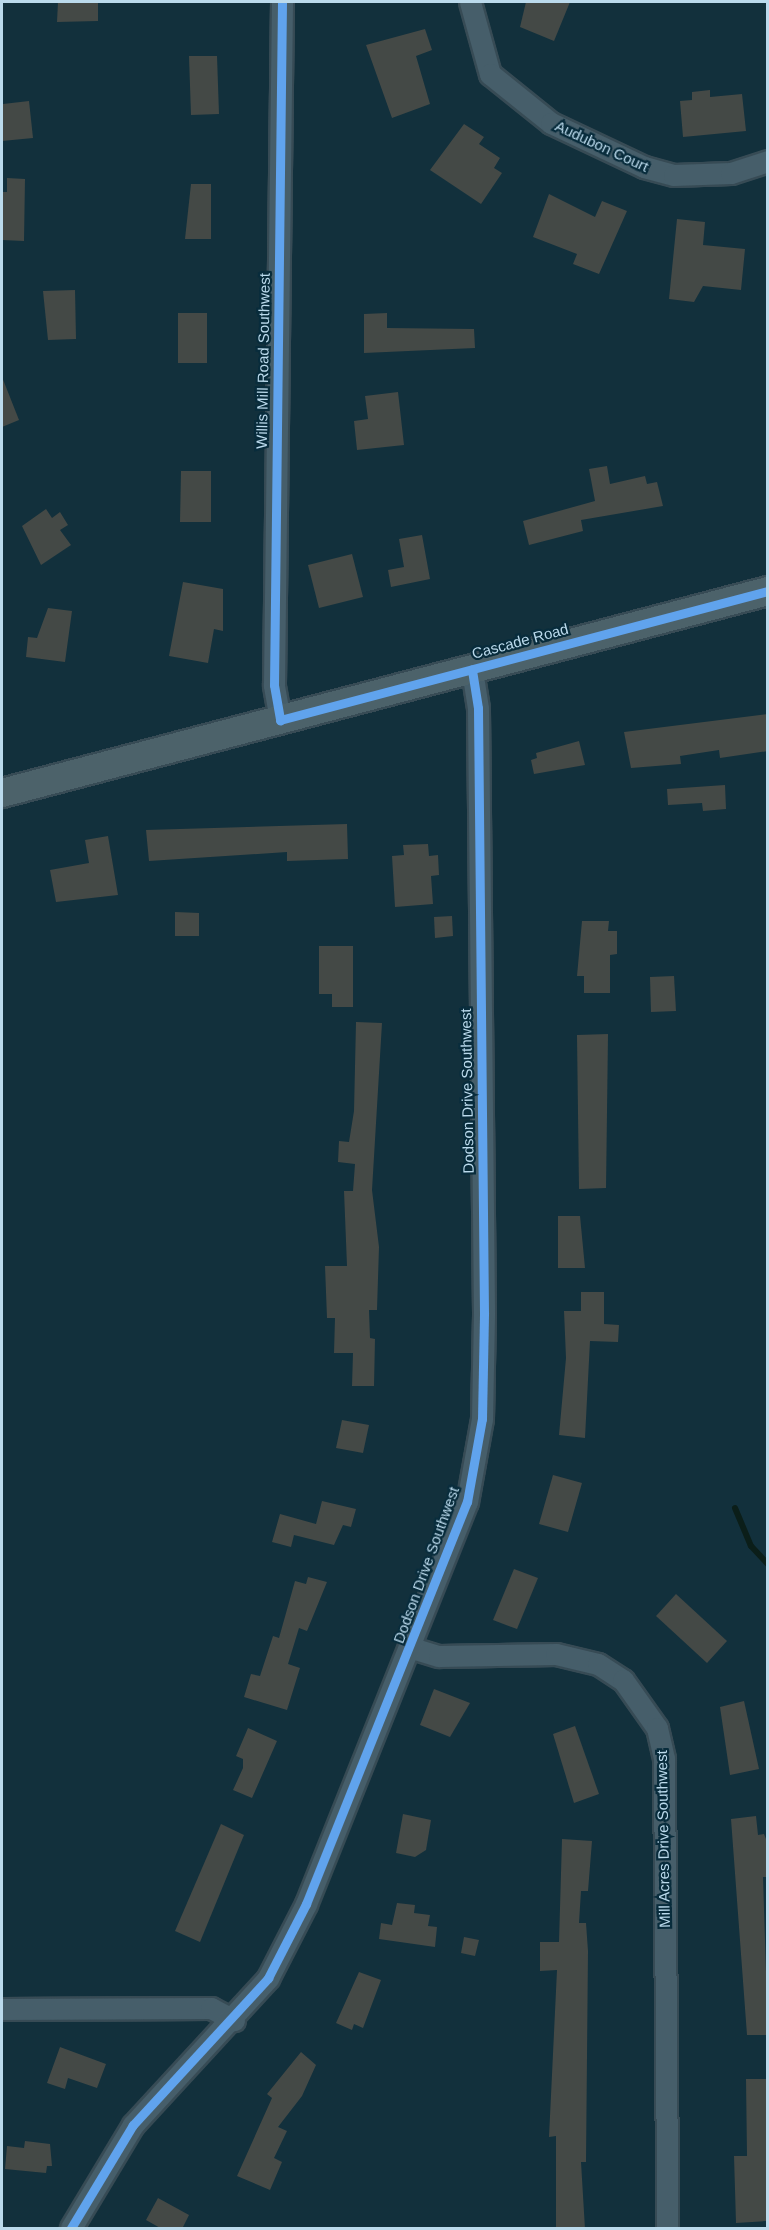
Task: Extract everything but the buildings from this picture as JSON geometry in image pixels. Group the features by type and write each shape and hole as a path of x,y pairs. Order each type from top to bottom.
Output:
{"main road":[{"name":"Cascade Road","path":"2,793 768,591"}],"street":[{"name":"Willis Mill Road Southwest","path":"280,720 274,685 282,2"},
{"name":"Audubon Court","path":"470,2 490,74 551,123 644,167 674,176 731,173 768,161"},
{"name":"Dodson Drive Southwest","path":"71,2229 133,2125 234,2020 268,1978 306,1904 412,1648 467,1502 482,1419 478,708 472,669"},
{"name":"Mill Acres Drive Southwest","path":"412,1648 439,1656 556,1654 598,1664 622,1680 657,1728 664,1759 668,2229"},
{"path":"2,2009 211,2008 234,2020"}],"waterway":[{"path":"735,1508 751,1546 768,1564"}],"cycle path":[{"path":"282,2 274,685 280,720 768,591"},
{"path":"71,2228 133,2125 268,1978 306,1904 467,1502 482,1419 484,1313 478,708 472,669"}]}
